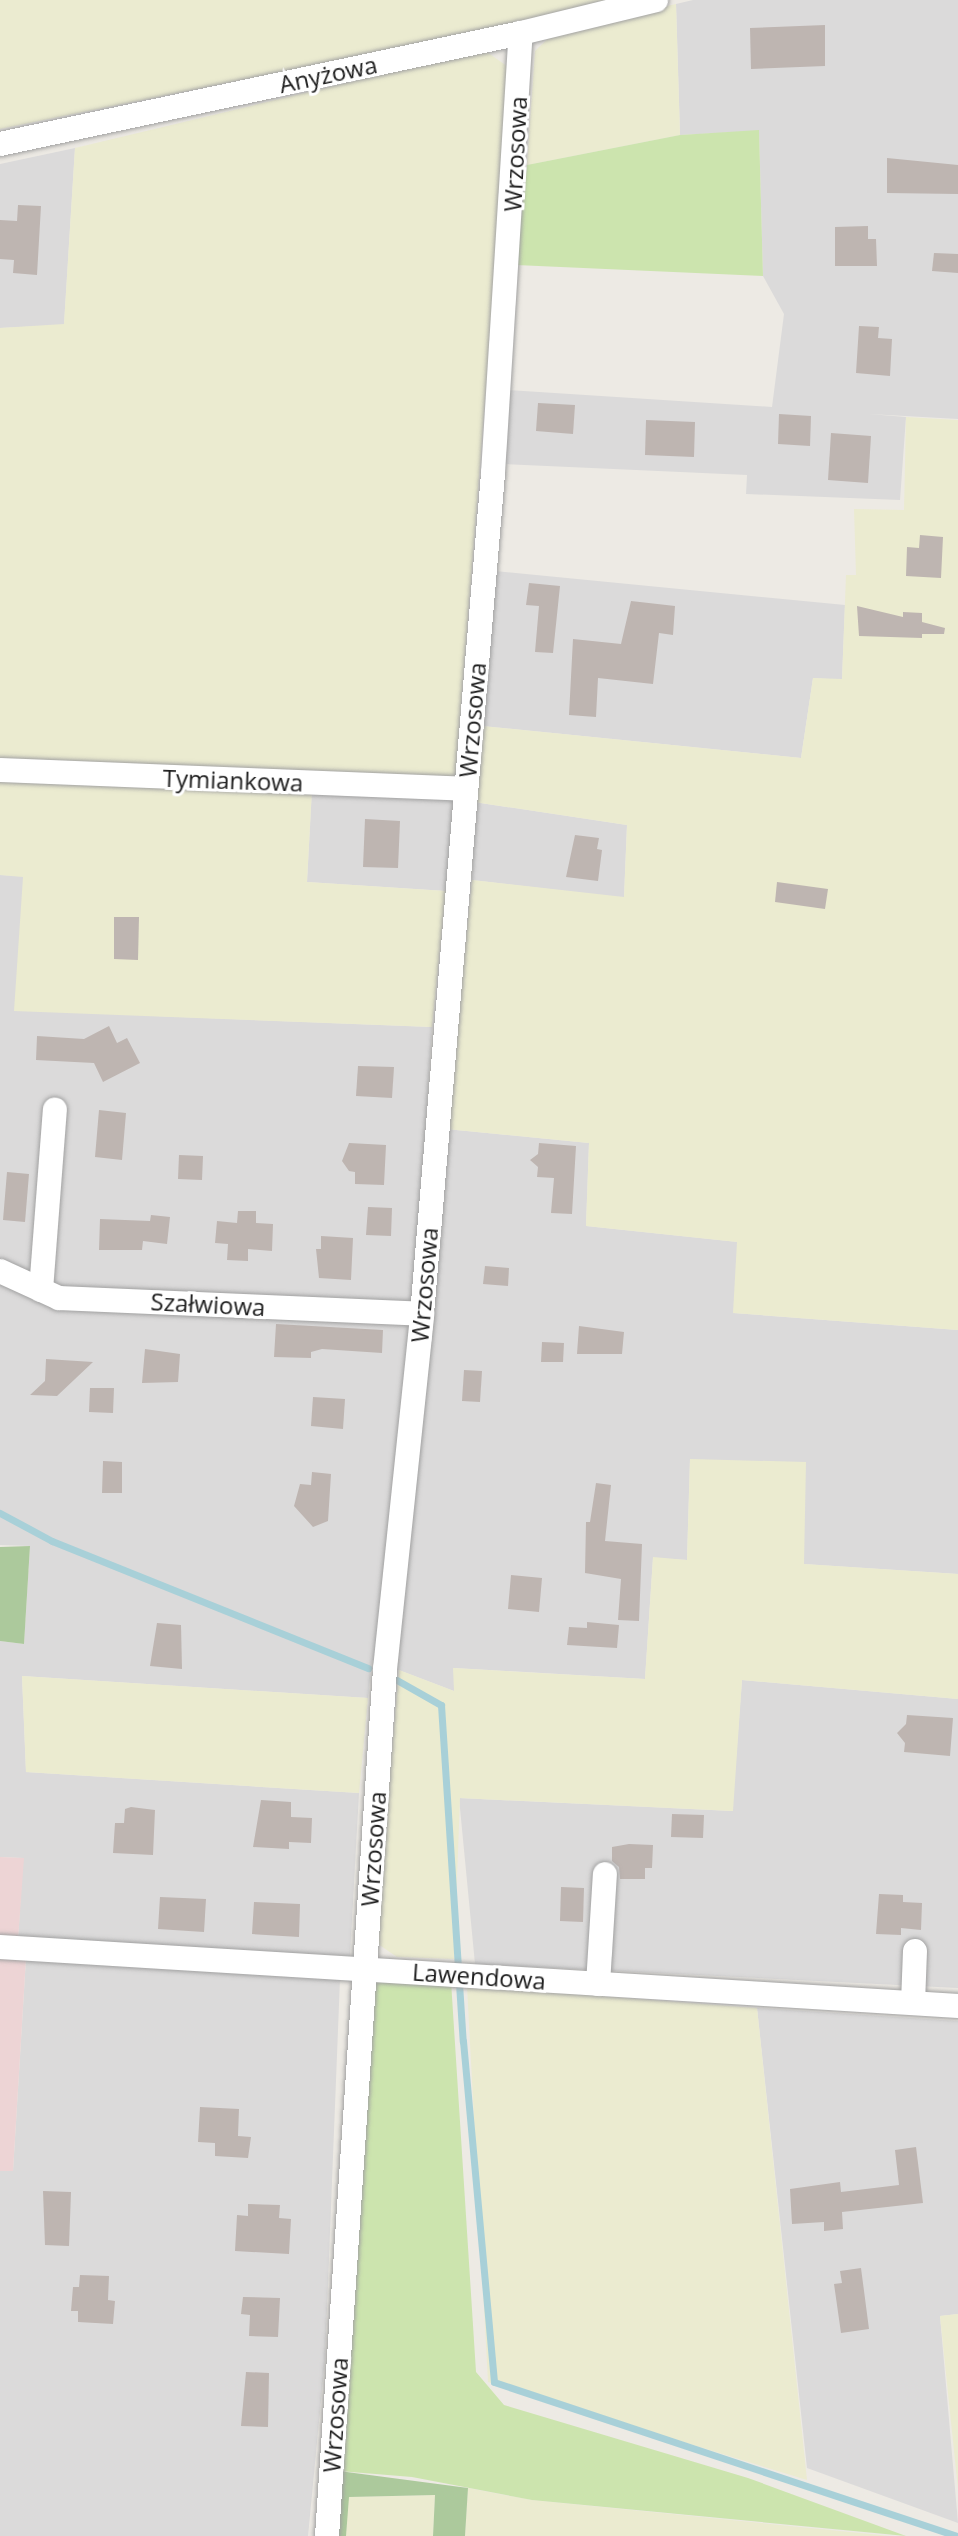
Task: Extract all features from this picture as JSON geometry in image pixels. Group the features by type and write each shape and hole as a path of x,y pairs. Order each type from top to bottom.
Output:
{"street":[{"name":"Anyżowa","path":"0,144 521,33 656,0"},
{"name":"Wrzosowa","path":"327,2536 385,1669 422,1314 509,272 521,33"},
{"name":"Tymiankowa","path":"0,770 466,789"},
{"path":"41,1290 55,1110"},
{"name":"Szałwiowa","path":"0,1271 59,1298 422,1314"},
{"path":"598,1984 605,1874"},
{"name":"Lawendowa","path":"0,1947 958,2006"},
{"path":"913,2003 915,1951"}],"shaded area":[{"path":"693,0 958,0 958,419 869,414 906,417 900,500 746,494 747,475 505,464 508,390 772,407 784,314 763,276 759,131 680,135 676,4"},
{"path":"75,148 64,325 0,328 0,164"},
{"path":"495,571 845,605 842,680 813,678 801,758 482,726"},
{"path":"312,788 454,795 446,891 307,882"},
{"path":"474,802 627,825 624,898 472,880"},
{"path":"0,875 23,876 156,1016 432,1027 425,1137 446,1129 589,1143 586,1226 738,1242 734,1313 958,1330 958,1574 803,1564 690,1459 687,1560 653,1558 645,1679 454,1668 454,1691 372,1660 368,1698 22,1676 26,1772 359,1793 350,1956 18,1940 23,1858 0,1857 0,1641 24,1644 30,1546 0,1545"},
{"path":"742,1680 958,1699 958,1988 475,1964 459,1798 732,1811"},
{"path":"0,1857 24,1858 18,1940 0,1939"},
{"path":"0,1957 26,1958 13,2171 0,2171"},
{"path":"26,1958 340,1979 325,2359 308,2536 0,2536 0,2171 13,2171"},
{"path":"757,2008 958,2021 958,2314 940,2316 958,2523 807,2468"}],"green space":[{"path":"0,0 611,0 527,22 0,129"},
{"path":"676,4 680,135 527,165 535,51 556,31"},
{"path":"484,50 511,69 454,795 312,789 307,882 446,891 432,1027 14,1011 23,877 0,875 0,328 64,324 75,148"},
{"path":"759,130 763,276 516,265 527,165 680,135"},
{"path":"906,417 958,420 958,1330 733,1313 737,1242 586,1226 589,1143 446,1129 472,880 624,897 627,825 474,802 482,726 801,758 813,678 842,679 846,575 856,575 854,509 904,510"},
{"path":"690,1459 806,1462 804,1564 958,1574 958,1699 742,1680 733,1811 460,1798 454,1959 397,1957 375,1942 399,1670 454,1691 453,1668 645,1679 653,1557 687,1560"},
{"path":"30,1546 24,1644 0,1641 0,1547"},
{"path":"22,1676 368,1698 359,1793 26,1772"},
{"path":"369,1974 451,1981 476,2372 504,2405 748,2478 906,2536 532,2500 412,2477 339,2471"},
{"path":"467,1986 757,2008 807,2480 488,2382"},
{"path":"958,2314 958,2489 940,2316"},
{"path":"339,2471 468,2488 465,2536 433,2536 435,2495 349,2497 346,2536 335,2536"},
{"path":"468,2488 532,2500 890,2536 465,2536"},
{"path":"435,2495 433,2536 346,2536 348,2497"}],"building":[{"path":"825,25 825,66 751,69 750,28"},
{"path":"887,158 958,165 958,194 887,193"},
{"path":"18,205 41,206 37,275 13,273 14,260 0,259 0,220 17,221"},
{"path":"868,226 868,239 876,239 877,266 835,266 835,227"},
{"path":"934,253 958,254 958,273 932,271"},
{"path":"859,326 879,327 878,338 892,339 890,376 856,373"},
{"path":"538,403 575,405 573,434 536,431"},
{"path":"779,414 811,416 810,446 778,444"},
{"path":"646,420 695,422 694,457 645,455"},
{"path":"831,433 871,436 868,483 828,480"},
{"path":"920,535 943,537 941,578 906,576 907,547 919,548"},
{"path":"529,583 560,586 553,653 535,652 539,606 526,605"},
{"path":"631,601 675,606 673,635 659,633 653,684 598,678 596,717 569,715 573,639 621,644"},
{"path":"857,606 903,617 903,612 922,613 922,622 945,628 944,634 922,634 922,638 859,636"},
{"path":"365,819 400,821 398,868 363,867"},
{"path":"575,835 599,838 597,849 602,850 598,881 566,877"},
{"path":"777,882 828,889 825,909 775,902"},
{"path":"114,917 139,917 138,960 114,959"},
{"path":"109,1026 117,1043 127,1038 140,1063 103,1082 94,1063 36,1060 37,1036 84,1039"},
{"path":"358,1066 394,1067 392,1098 356,1096"},
{"path":"99,1110 126,1113 122,1160 95,1157"},
{"path":"349,1143 386,1145 384,1185 355,1184 355,1172 349,1171 342,1161"},
{"path":"539,1143 576,1146 572,1214 551,1213 554,1178 537,1177 538,1167 530,1160 538,1154"},
{"path":"179,1155 203,1156 202,1180 178,1179"},
{"path":"7,1172 29,1174 25,1222 3,1220"},
{"path":"368,1207 392,1208 391,1236 366,1235"},
{"path":"238,1211 256,1211 256,1223 273,1224 272,1251 248,1249 248,1261 227,1260 228,1244 215,1243 217,1221 237,1223"},
{"path":"151,1215 170,1217 167,1244 143,1241 142,1250 99,1250 100,1219 150,1221"},
{"path":"321,1236 353,1238 351,1280 319,1278 316,1249 321,1249"},
{"path":"485,1266 509,1268 508,1286 483,1284"},
{"path":"276,1324 383,1330 382,1353 322,1349 311,1352 311,1358 274,1357"},
{"path":"579,1326 624,1332 622,1354 577,1354"},
{"path":"542,1342 564,1343 563,1362 541,1362"},
{"path":"145,1349 180,1354 178,1382 142,1383"},
{"path":"46,1359 93,1362 57,1396 30,1395 45,1381"},
{"path":"464,1370 482,1371 480,1402 462,1401"},
{"path":"90,1388 114,1388 113,1413 89,1412"},
{"path":"313,1397 345,1399 343,1429 311,1426"},
{"path":"103,1461 122,1462 122,1493 102,1493"},
{"path":"312,1472 331,1474 328,1521 313,1527 294,1506 300,1484 311,1485"},
{"path":"596,1483 611,1485 605,1541 642,1544 639,1621 618,1620 621,1579 585,1573 586,1522 590,1522"},
{"path":"511,1575 542,1578 539,1612 508,1609"},
{"path":"587,1622 619,1625 617,1648 567,1645 569,1627 587,1628"},
{"path":"157,1623 181,1625 182,1669 150,1666"},
{"path":"907,1715 953,1718 950,1756 904,1752 905,1743 897,1733 906,1724"},
{"path":"261,1800 291,1802 291,1817 312,1818 311,1843 289,1842 289,1849 253,1847"},
{"path":"131,1807 155,1810 153,1855 113,1853 115,1823 124,1823 125,1809"},
{"path":"672,1814 704,1815 703,1838 671,1837"},
{"path":"629,1844 653,1845 652,1868 645,1868 645,1879 620,1879 619,1867 612,1861 612,1847"},
{"path":"561,1887 584,1888 583,1922 560,1921"},
{"path":"879,1894 903,1895 903,1902 922,1903 921,1930 901,1928 901,1935 876,1934"},
{"path":"160,1897 206,1899 204,1932 158,1929"},
{"path":"254,1902 300,1904 299,1937 252,1934"},
{"path":"200,2107 239,2109 238,2136 251,2137 248,2158 215,2156 215,2143 198,2142"},
{"path":"916,2147 923,2203 842,2212 843,2229 824,2231 824,2222 792,2224 790,2189 840,2182 841,2192 899,2185 895,2150"},
{"path":"43,2191 71,2192 69,2246 45,2245"},
{"path":"248,2204 280,2205 279,2218 291,2219 289,2254 235,2251 237,2215 248,2216"},
{"path":"861,2268 869,2329 841,2333 834,2284 842,2283 840,2271"},
{"path":"80,2275 109,2276 108,2300 115,2301 113,2324 78,2322 78,2311 71,2311 73,2287 79,2287"},
{"path":"243,2297 280,2298 278,2337 249,2336 250,2315 241,2314"},
{"path":"246,2372 269,2373 268,2427 241,2426"}],"waterway":[{"path":"0,1513 52,1541 368,1668"},
{"path":"395,1679 441,1705 463,2041 494,2382 958,2536"}]}
